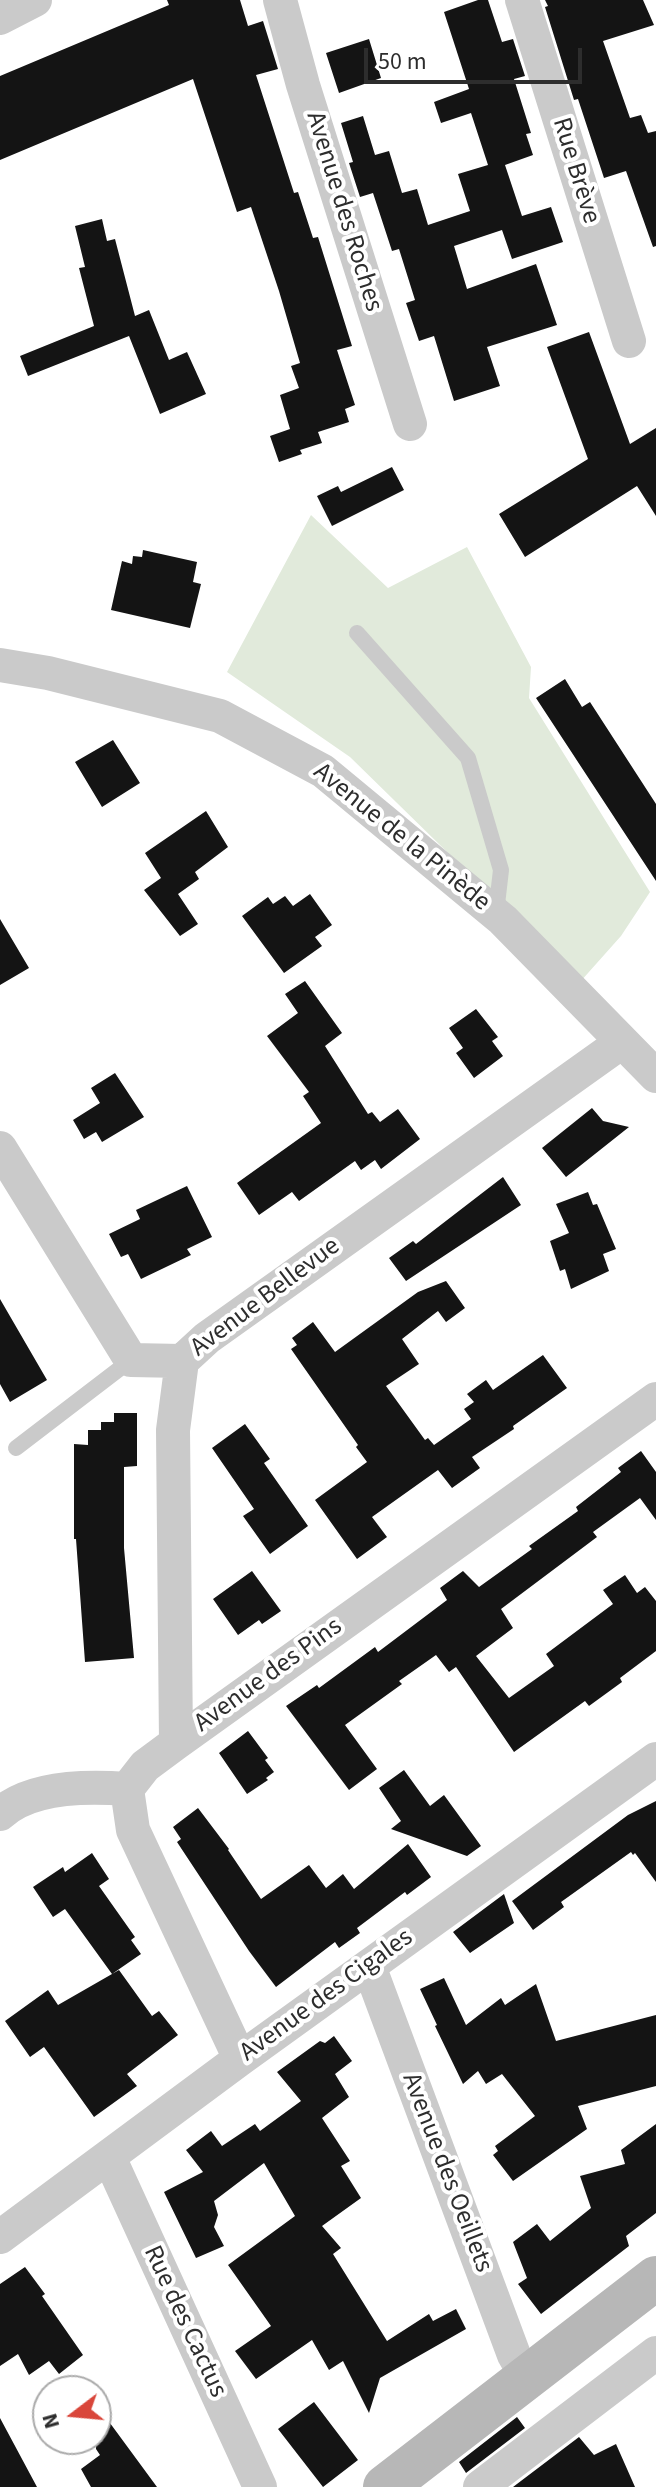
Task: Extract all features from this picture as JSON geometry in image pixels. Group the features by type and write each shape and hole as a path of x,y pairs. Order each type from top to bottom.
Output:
{"main road":[{"path":"385,2487 656,2278"}],"street":[{"path":"0,18 35,0"},
{"name":"Avenue des Roches","path":"280,0 303,85 410,424"},
{"name":"Rue Brève","path":"522,0 629,341"},
{"name":"Avenue de la Pinède","path":"0,665 48,673 220,716 323,771 496,914 656,1076"},
{"name":"Avenue Bellevue","path":"176,1743 173,1430 182,1361 207,1338 622,1042"},
{"path":"0,1148 131,1360 182,1361"},
{"name":"Avenue des Pins","path":"127,1789 145,1766 176,1743 656,1399"},
{"name":"Avenue des Cigales","path":"0,2237 240,2059 656,1759"},
{"path":"0,1814 11,1803 58,1790 96,1787 127,1789 133,1830 240,2059"},
{"name":"Avenue des Oeillets","path":"369,1966 514,2355 527,2378"},
{"name":"Rue des Cactus","path":"109,2157 260,2487"},
{"path":"480,2487 656,2353"}],"lane":[{"path":"357,633 468,758 501,870 496,914"},
{"path":"16,1448 131,1360"}],"green space":[{"path":"311,515 388,588 467,547 531,667 529,698 650,892 621,936 580,982 350,757 227,672"}],"building":[{"path":"167,0 240,0 248,26 263,21 278,69 256,75 294,193 298,192 313,238 318,237 352,346 337,350 355,405 345,409 349,422 318,432 322,443 300,450 302,454 279,462 270,436 290,429 280,395 299,388 291,366 300,363 251,207 237,212 193,79 0,160 0,76 169,5"},
{"path":"478,0 488,0 502,42 513,39 525,76 514,79 531,133 526,134 533,155 505,165 522,216 551,207 563,242 512,259 502,230 454,246 467,289 536,264 557,325 487,347 500,386 454,401 434,336 419,341 406,303 415,300 399,249 392,251 373,193 360,197 341,123 363,116 375,155 389,151 402,193 417,189 428,225 470,211 458,174 488,165 471,113 441,123 434,102 469,89 444,12"},
{"path":"545,0 643,0 654,25 603,41 630,118 641,115 648,133 656,131 656,246 653,247 626,171 604,178 578,99 574,100"},
{"path":"369,39 381,78 339,93 326,53"},
{"path":"102,219 107,241 115,239 135,316 149,310 169,360 187,352 206,394 160,414 129,336 28,376 20,356 94,326 79,268 85,267 75,226"},
{"path":"589,332 630,444 656,428 656,516 637,486 525,557 499,514 588,459 547,347"},
{"path":"392,467 404,490 332,526 317,496 338,486 341,492"},
{"path":"143,550 197,562 193,582 201,584 190,628 111,610 122,561 132,564 133,556 142,557"},
{"path":"565,679 582,707 590,702 656,804 656,881 536,698"},
{"path":"113,740 140,783 102,807 75,762"},
{"path":"206,811 228,847 195,872 199,879 178,894 198,924 180,936 144,890 161,878 145,853"},
{"path":"310,894 332,925 315,937 322,946 284,973 242,916 268,897 273,904 285,896 293,906"},
{"path":"0,919 29,968 0,985"},
{"path":"305,981 342,1033 325,1046 368,1114 372,1112 380,1122 398,1109 420,1139 381,1169 375,1160 361,1170 355,1161 299,1201 292,1192 259,1215 237,1183 321,1123 303,1096 309,1092 267,1036 298,1013 285,994"},
{"path":"476,1009 498,1037 492,1041 503,1056 474,1078 456,1053 463,1048 449,1028"},
{"path":"115,1073 144,1117 102,1142 96,1132 84,1139 73,1120 100,1103 91,1088"},
{"path":"592,1108 603,1121 629,1127 566,1177 542,1148"},
{"path":"503,1177 521,1205 406,1281 389,1258 413,1241 416,1244"},
{"path":"187,1186 212,1237 187,1249 191,1255 141,1279 128,1254 121,1257 109,1234 140,1219 136,1210"},
{"path":"588,1192 593,1205 597,1204 616,1249 603,1254 609,1271 571,1289 565,1269 560,1271 550,1241 569,1233 556,1204"},
{"path":"446,1281 465,1308 446,1322 438,1311 402,1339 419,1364 386,1386 425,1440 428,1438 434,1445 471,1419 464,1409 474,1402 467,1394 486,1380 493,1390 543,1355 567,1388 472,1457 480,1468 452,1488 438,1470 372,1517 387,1537 357,1559 315,1500 367,1462 291,1349 297,1345 292,1338 313,1322 335,1352 418,1292"},
{"path":"0,1299 47,1380 10,1402 0,1384"},
{"path":"114,1413 137,1413 137,1466 124,1467 124,1548 134,1658 85,1662 74,1539 74,1444 88,1445 88,1430 101,1430 101,1422 114,1422"},
{"path":"245,1424 270,1459 264,1463 308,1526 270,1554 243,1516 254,1509 212,1448"},
{"path":"641,1451 656,1472 656,1520 640,1498 593,1532 597,1537 501,1609 513,1628 476,1656 509,1698 554,1666 546,1654 613,1604 603,1590 625,1575 637,1593 645,1587 656,1601 656,1651 589,1706 585,1701 514,1752 456,1667 449,1672 436,1655 345,1725 377,1769 349,1790 286,1706 317,1685 319,1688 375,1647 378,1652 447,1600 440,1588 463,1571 479,1587 532,1549 529,1546 578,1511 576,1507 621,1472 618,1468"},
{"path":"252,1571 281,1611 262,1624 259,1620 238,1635 213,1599"},
{"path":"248,1731 268,1758 265,1760 274,1772 266,1778 268,1780 247,1794 219,1753"},
{"path":"404,1770 430,1806 444,1795 481,1846 467,1856 391,1829 401,1821 379,1788"},
{"path":"656,1801 656,1882 635,1853 633,1855 631,1852 561,1902 564,1907 533,1930 512,1901 628,1815"},
{"path":"198,1808 261,1899 309,1865 326,1888 343,1874 354,1889 408,1844 431,1877 407,1895 405,1892 357,1928 360,1933 339,1948 335,1942 276,1987 177,1842 181,1839 173,1827"},
{"path":"92,1853 109,1879 99,1886 135,1937 131,1940 141,1954 112,1974 65,1909 53,1917 33,1887 63,1867 65,1872"},
{"path":"504,1894 514,1923 470,1953 453,1932"},
{"path":"119,1970 152,2016 159,2011 178,2035 127,2074 137,2086 94,2117 44,2047 30,2057 5,2021 48,1990 58,2005"},
{"path":"444,1978 466,2025 501,1998 505,2005 536,1984 556,2041 656,2015 656,2086 578,2106 587,2129 513,2181 493,2155 498,2151 495,2146 535,2116 502,2074 486,2084 478,2071 463,2084 420,1989"},
{"path":"334,2036 352,2061 335,2074 349,2097 322,2118 350,2161 341,2166 361,2198 322,2226 341,2248 333,2254 387,2341 429,2314 433,2321 456,2309 466,2329 380,2378 369,2413 343,2361 329,2370 312,2340 256,2379 235,2351 271,2326 228,2265 295,2216 264,2163 214,2201 218,2215 214,2227 224,2246 196,2258 164,2192 203,2172 186,2150 211,2131 222,2146 255,2124 260,2131 301,2101 277,2072 320,2041 325,2043"},
{"path":"656,2124 656,2213 626,2236 629,2246 541,2314 518,2284 527,2278 513,2242 537,2224 550,2241 591,2208 580,2176 625,2164 621,2150"},
{"path":"25,2267 83,2355 59,2374 49,2361 29,2375 18,2354 0,2366 0,2284"},
{"path":"314,2402 358,2460 323,2487 278,2429"},
{"path":"517,2417 525,2428 466,2473 459,2462"},
{"path":"0,2418 37,2487 0,2487"},
{"path":"112,2426 157,2487 91,2487 81,2469 100,2455 112,2455"},
{"path":"579,2437 594,2455 616,2444 635,2487 513,2487"}]}
